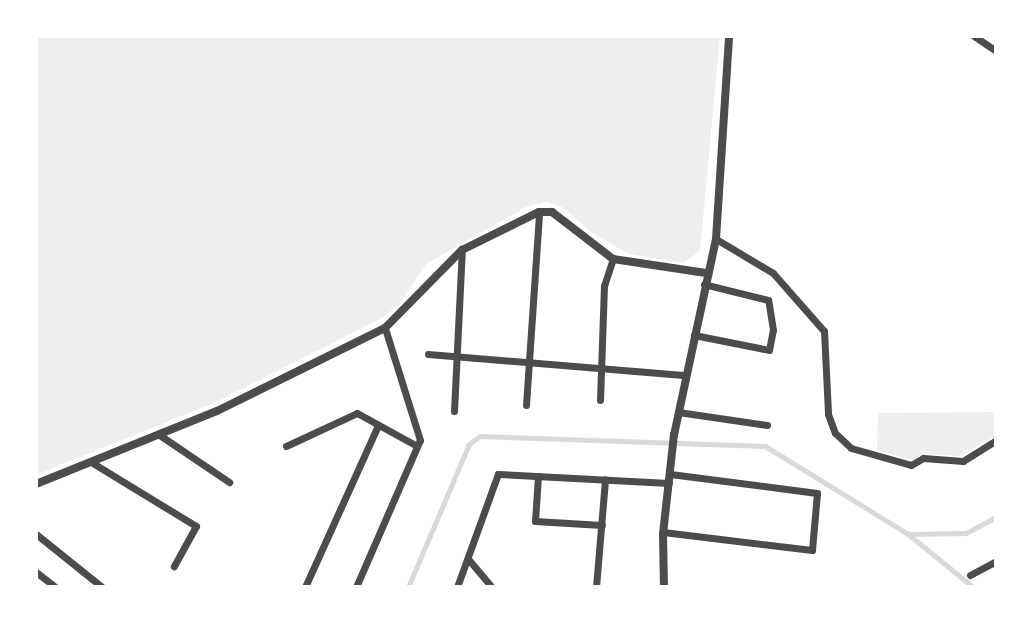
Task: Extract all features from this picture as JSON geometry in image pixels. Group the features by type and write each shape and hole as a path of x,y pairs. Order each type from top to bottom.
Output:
{"street":[{"path":"664,587 663,532 674,435 706,273 716,239 729,36"},
{"path":"974,36 996,51"},
{"path":"36,484 217,411 385,328 462,250 539,212 552,212 613,259 706,273"},
{"path":"526,405 539,212"},
{"path":"716,239 773,273 824,331 828,414 835,433 851,448 911,465 923,458 963,461 996,440"},
{"path":"454,411 462,250"},
{"path":"600,400 604,286 613,259"},
{"path":"694,335 769,350 773,330 768,300 704,284"},
{"path":"356,587 420,440 385,328"},
{"path":"428,354 686,375"},
{"path":"678,412 767,425"},
{"path":"286,446 357,413 417,446"},
{"path":"305,587 378,425"},
{"path":"158,434 229,482"},
{"path":"91,462 148,502 157,500 196,526 174,566"},
{"path":"457,587 498,474 605,479 669,478 817,493 812,550 663,532"},
{"path":"538,476 535,521 602,525"},
{"path":"596,587 605,479"},
{"path":"36,534 102,587"},
{"path":"469,560 492,587"},
{"path":"970,575 996,561"},
{"path":"36,572 55,587"}],"shaded area":[{"path":"36,36 720,36 700,251 683,263 629,254 592,233 564,208 547,202 528,206 426,264 399,305 380,319 214,403 36,475"},
{"path":"996,412 996,435 960,456 923,454 913,460 877,450 878,413"}],"waterway":[{"path":"408,587 469,444 480,436 765,446 908,534 973,587"},
{"path":"909,534 966,533 996,517"}]}
